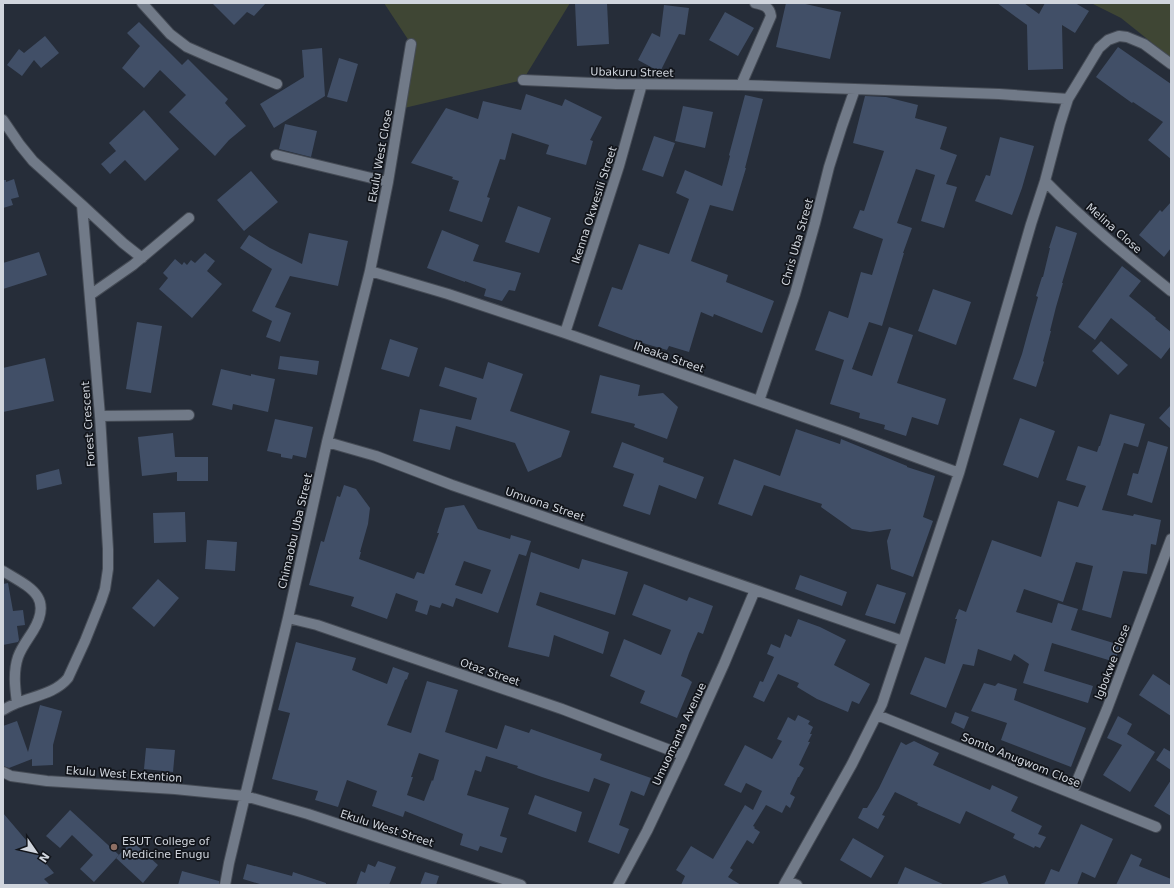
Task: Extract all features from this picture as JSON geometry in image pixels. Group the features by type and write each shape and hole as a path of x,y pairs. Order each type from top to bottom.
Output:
{"street":[{"path":"142,3 170,34 187,47 277,84"},
{"path":"741,85 771,16 768,8 756,3"},
{"path":"797,885 785,883 852,764 877,715 903,641 959,473 1068,99 1099,48 1108,40 1119,36 1127,37 1144,44 1171,64"},
{"name":"Ekulu West Close","path":"370,271 388,182 411,44"},
{"name":"Ubakuru Street","path":"523,80 616,84 741,85 999,94 1068,99"},
{"name":"Ikenna Okwesili Street","path":"565,333 620,166 642,84"},
{"name":"Chris Uba Street","path":"759,401 795,294 829,167 855,89"},
{"path":"3,120 33,161 123,243 142,258"},
{"path":"276,155 388,182"},
{"name":"Melina Close","path":"1045,180 1065,201 1111,243 1171,291"},
{"name":"Forest Crescent","path":"3,710 17,703 36,697 64,683 73,668 105,590 108,569 108,549 100,416 82,206"},
{"path":"90,296 142,258 189,218"},
{"name":"Iheaka Street","path":"370,271 448,294 565,333 959,473"},
{"name":"Chimaobu Uba Street","path":"225,885 288,618 327,442 370,271"},
{"path":"100,416 189,414"},
{"name":"Umuona Street","path":"327,442 376,456 452,486 903,641"},
{"name":"Igbokwe Close","path":"1072,793 1107,709 1171,539"},
{"path":"3,572 37,594 41,605 38,622 18,657 15,686 17,703"},
{"name":"Umuomanta Avenue","path":"618,885 647,831 683,755 755,590"},
{"name":"Otaz Street","path":"288,618 317,625 562,709 683,755"},
{"name":"Somto Anugwom Close","path":"877,715 1156,828"},
{"name":"Ekulu West Extention","path":"3,772 12,776 47,781 175,789 245,796"},
{"name":"Ekulu West Street","path":"245,796 308,814 521,885"}],"green space":[{"path":"384,3 570,3 523,80 400,109 411,44"},
{"path":"1091,3 1171,3 1171,58 1121,18"}],"building":[{"path":"212,3 266,3 254,16 247,12 234,25"},
{"path":"575,3 607,3 609,44 577,46"},
{"path":"786,3 801,3 841,12 830,59 776,47"},
{"path":"997,3 1024,3 1039,14 1045,3 1075,3 1089,11 1075,33 1062,25 1063,69 1028,70 1027,25"},
{"path":"664,5 689,8 685,35 679,34 660,72 638,60 652,33 660,37"},
{"path":"725,12 754,28 738,56 709,40"},
{"path":"139,22 182,65 188,59 228,99 225,103 246,126 229,140 215,156 169,112 186,95 160,70 144,88 122,68 140,46 127,33"},
{"path":"45,36 59,53 41,68 34,60 22,76 7,65 19,49 24,53"},
{"path":"1118,47 1171,84 1171,159 1148,140 1163,122 1133,102 1132,103 1096,77"},
{"path":"322,48 325,96 274,128 260,104 304,77 302,50"},
{"path":"339,58 358,64 347,102 327,97"},
{"path":"526,94 562,106 565,99 602,117 590,140 593,141 586,165 546,154 549,145 512,133 505,160 500,159 487,197 490,198 482,222 449,211 459,181 452,179 453,177 411,163 446,108 478,119 483,101 521,110"},
{"path":"745,95 763,99 746,168 733,211 710,205 691,261 728,275 726,282 774,301 762,333 714,314 713,317 701,312 689,352 669,346 667,350 646,344 598,326 612,287 622,290 639,244 669,254 689,199 676,193 685,170 722,186"},
{"path":"865,96 886,97 918,105 915,118 947,127 940,149 957,155 946,184 957,187 944,228 921,221 935,175 916,169 897,223 912,228 903,253 882,326 869,322 852,369 872,376 889,327 913,335 897,383 946,399 938,425 912,417 906,436 884,429 885,425 859,418 860,413 830,404 844,360 815,350 829,311 848,318 861,272 872,275 883,239 853,228 860,210 864,211 884,151 853,143"},
{"path":"683,106 713,112 705,148 675,141"},
{"path":"144,110 179,149 145,181 125,160 110,174 101,164 116,151 109,143"},
{"path":"285,124 317,131 311,157 279,149"},
{"path":"654,136 675,143 663,177 642,170"},
{"path":"1000,137 1034,146 1022,188 1012,215 975,201 986,175 990,176"},
{"path":"251,171 278,202 244,231 217,200"},
{"path":"14,179 19,197 11,199 13,205 3,208 3,180 6,180 6,182"},
{"path":"1171,202 1171,248 1164,257 1139,235 1160,210 1162,212"},
{"path":"518,206 551,218 539,253 505,242"},
{"path":"1056,226 1077,233 1062,283 1044,362 1036,387 1013,379 1022,354 1038,297 1036,296 1043,277 1049,248"},
{"path":"442,230 479,245 473,261 521,273 515,291 509,290 502,301 484,296 486,289 427,268"},
{"path":"309,233 348,241 338,286 290,276 275,307 291,313 280,342 266,337 272,321 252,311 272,269 240,248 249,235 270,248 302,264"},
{"path":"39,252 47,275 3,289 3,263"},
{"path":"205,253 215,261 207,271 222,284 192,318 159,289 168,278 163,273 175,259 182,265 184,262 187,265 191,260 195,263"},
{"path":"1122,266 1141,281 1129,296 1171,332 1171,346 1161,359 1111,318 1095,340 1078,327"},
{"path":"933,289 971,302 956,345 918,331"},
{"path":"137,322 162,326 151,393 126,389"},
{"path":"390,339 418,348 409,377 381,369"},
{"path":"1101,341 1128,365 1118,375 1092,351"},
{"path":"280,356 319,361 317,375 278,369"},
{"path":"45,358 54,401 3,412 3,368"},
{"path":"488,362 523,374 510,411 570,431 561,457 528,472 515,443 456,426 450,450 413,441 420,409 471,420 477,398 439,386 445,367 483,379"},
{"path":"221,369 251,376 251,374 275,379 268,412 233,404 232,410 212,405"},
{"path":"600,375 640,385 638,396 663,393 678,407 667,439 634,427 635,424 591,413"},
{"path":"1171,405 1171,429 1159,418"},
{"path":"1110,414 1145,424 1138,447 1124,443 1102,510 1133,516 1134,514 1161,520 1156,545 1151,544 1147,574 1123,571 1111,618 1082,610 1093,566 1076,562 1063,602 1024,589 1016,612 1052,623 1058,603 1078,609 1071,630 1120,645 1115,662 1052,643 1044,671 1093,686 1088,703 1023,683 1029,664 1014,654 1011,661 978,649 974,666 963,664 946,708 910,694 925,657 945,664 957,619 955,619 959,609 966,612 992,540 1041,557 1058,501 1078,507 1086,486 1066,480 1078,446 1097,452"},
{"path":"1020,418 1055,431 1038,478 1003,465"},
{"path":"275,419 313,427 306,458 293,455 292,459 281,457 281,454 267,451"},
{"path":"796,429 840,444 841,439 907,467 935,476 923,517 933,521 913,577 891,569 887,541 891,529 870,532 852,529 821,507 822,504 764,485 752,516 718,504 734,459 780,476"},
{"path":"173,433 175,457 208,457 208,481 177,481 177,472 142,476 138,437"},
{"path":"1148,441 1168,447 1152,503 1127,495 1133,473 1138,474"},
{"path":"622,442 664,458 663,462 704,477 696,499 659,485 650,515 623,506 634,474 613,467"},
{"path":"59,469 62,484 37,490 36,475"},
{"path":"344,485 356,489 370,508 368,524 359,559 414,579 417,572 424,574 439,533 437,533 445,508 464,505 478,529 510,539 511,535 531,541 526,556 519,554 498,613 456,598 453,607 442,603 440,608 430,605 427,615 415,611 418,601 396,593 387,619 351,606 354,597 309,585 321,541 324,542 337,496 340,497","holes":["464,561 491,570 482,594 455,585"]},
{"path":"185,512 186,542 154,543 153,513"},
{"path":"207,540 237,542 235,571 205,569"},
{"path":"531,552 579,569 582,559 628,572 615,615 540,592 536,605 609,632 603,654 554,635 549,657 508,647"},
{"path":"800,575 847,592 842,606 795,589"},
{"path":"158,579 179,598 154,627 132,608"},
{"path":"8,583 13,611 23,610 25,625 17,626 18,642 3,645 3,584"},
{"path":"644,584 687,601 689,597 713,606 703,634 698,632 681,676 692,682 677,718 640,703 645,691 610,676 624,639 661,655 671,630 632,615"},
{"path":"877,584 906,593 895,624 865,615"},
{"path":"798,619 820,627 846,640 834,665 870,684 859,704 852,701 848,712 817,699 797,687 799,683 778,674 764,702 753,697 760,681 763,682 774,657 767,654 771,644 780,648 785,634 791,637"},
{"path":"296,642 356,658 352,670 387,684 393,667 409,673 387,725 411,733 427,681 458,690 445,732 497,749 505,725 529,733 531,729 602,754 600,760 651,778 644,796 631,791 619,825 629,829 619,854 588,842 610,784 594,778 589,792 542,777 517,768 518,766 486,756 481,772 475,770 467,795 509,808 500,836 507,838 502,853 480,846 478,851 460,845 463,834 405,811 403,817 372,806 377,791 347,780 338,807 315,800 318,791 272,779 290,713 278,710","holes":["419,753 439,760 433,781 432,780 424,801 407,795"]},
{"path":"1153,674 1171,686 1171,716 1139,695"},
{"path":"984,683 995,686 998,683 1017,689 1014,700 1086,728 1071,767 1001,740 1007,723 971,711"},
{"path":"40,705 62,711 53,745 53,765 32,766 32,759 9,768 3,766 3,726 17,721 28,752"},
{"path":"955,712 969,717 964,729 951,723"},
{"path":"798,715 810,721 808,724 813,727 810,734 812,734 808,742 810,742 799,765 804,768 790,794 795,797 790,808 786,805 782,813 766,805 753,826 760,832 753,844 747,840 730,868 733,870 728,877 741,885 681,885 685,876 676,870 691,846 713,859 745,805 753,810 762,791 746,783 741,793 724,785 745,745 772,759 782,741 777,739 788,717 795,721"},
{"path":"1118,716 1132,724 1127,734 1155,752 1130,792 1103,775 1122,745 1107,738"},
{"path":"914,741 939,753 933,765 990,790 992,785 1018,797 1011,811 1042,826 1038,834 1046,837 1040,848 1035,846 1034,848 1013,838 1015,834 966,811 960,824 917,805 918,803 895,792 882,815 885,816 878,829 858,818 863,808 867,808 879,788 901,742 906,745"},
{"path":"146,748 175,750 173,772 144,769"},
{"path":"1164,748 1171,752 1171,770 1156,760"},
{"path":"1171,780 1171,816 1154,806"},
{"path":"535,795 582,812 576,832 528,814"},
{"path":"70,810 119,855 94,882 80,869 93,855 72,835 60,848 46,836"},
{"path":"3,813 54,873 44,879 50,885 3,885"},
{"path":"1081,824 1113,839 1095,878 1082,872 1077,885 1044,885 1051,869 1059,872"},
{"path":"853,838 884,856 871,878 840,860"},
{"path":"132,841 158,865 143,883 116,858"},
{"path":"1131,854 1142,859 1139,866 1171,879 1171,885 1116,885"},
{"path":"378,861 396,867 389,885 356,885 361,871 365,873 368,864 375,867"},
{"path":"247,864 292,876 293,872 326,883 326,885 263,885 243,879"},
{"path":"905,867 945,885 897,885"},
{"path":"182,871 219,881 219,885 178,885"},
{"path":"425,872 439,876 436,885 420,885"},
{"path":"1005,875 1009,885 980,885 980,884"}],"place":[{"name":"ESUT College of Medicine Enugu","path":"114,847"}]}
